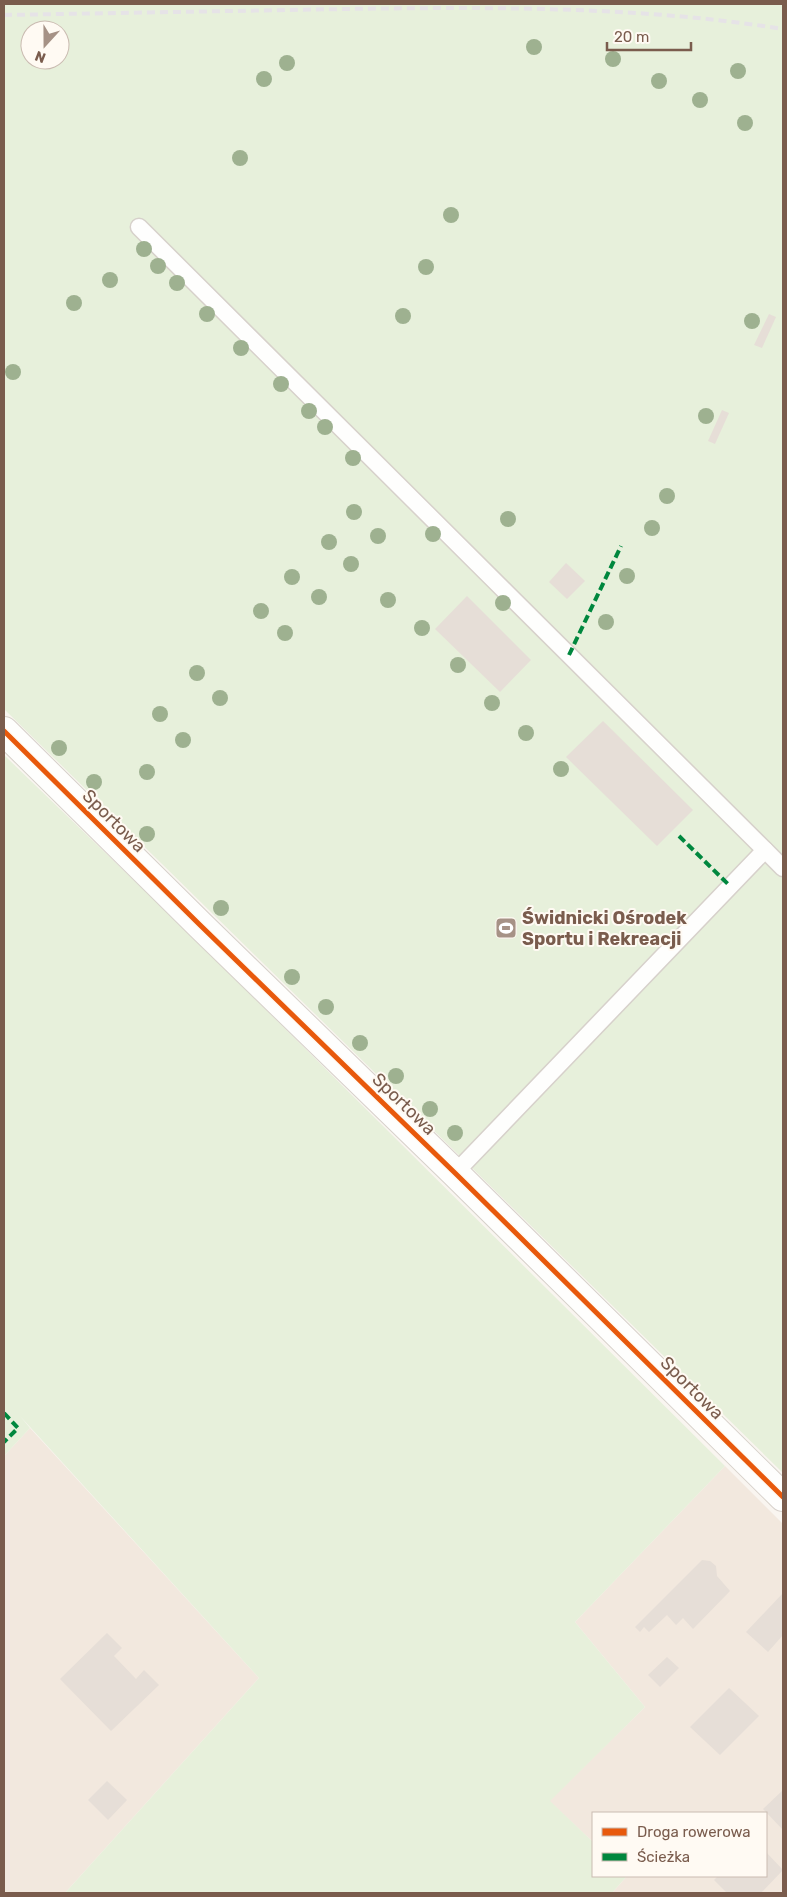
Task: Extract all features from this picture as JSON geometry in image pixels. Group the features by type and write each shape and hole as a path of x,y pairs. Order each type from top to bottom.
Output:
{"street":[{"name":"Sportowa","path":"4,731 200,925 455,1172 783,1498"}],"lane":[{"path":"139,227 783,868"},
{"path":"455,1172 765,850"}],"shaded area":[{"path":"30,1428 259,1678 65,1893 4,1893 4,1456"},
{"path":"725,1466 783,1524 783,1893 612,1893 626,1877 767,1877 767,1812 592,1812 592,1841 549,1801 645,1707 575,1622"}],"green space":[{"name":"Świdnicki Ośrodek Sportu i Rekreacji","path":"4,4 783,4 783,1473 4,709"},
{"path":"4,755 203,947 725,1466 575,1622 645,1707 550,1801 592,1841 592,1877 626,1877 612,1893 65,1893 259,1678 20,1416 30,1428 4,1456"}],"building":[{"path":"769,314 776,317 762,348 754,345"},
{"path":"722,410 729,413 715,444 708,441"},
{"path":"566,563 585,581 567,599 549,582"},
{"path":"467,596 531,660 500,692 435,629"},
{"path":"603,721 693,810 657,846 566,757"},
{"path":"702,1560 710,1561 716,1566 717,1576 730,1591 693,1629 683,1618 676,1625 667,1615 649,1632 644,1627 640,1632 635,1627"},
{"path":"783,1593 783,1635 768,1652 746,1632"},
{"path":"107,1633 122,1648 114,1656 136,1679 144,1670 159,1685 111,1731 60,1679"},
{"path":"667,1657 679,1668 660,1687 648,1675"},
{"path":"729,1688 759,1716 720,1755 690,1727"},
{"path":"107,1781 127,1800 108,1820 88,1800"},
{"path":"783,1790 783,1830 767,1812 763,1809"},
{"path":"767,1853 783,1870 761,1893 727,1893 714,1880 717,1877 767,1877"}],"railway":[{"path":"4,15 510,8 674,16 729,21 783,29"}],"marked path":[{"path":"569,655 621,546"},
{"path":"679,836 730,886"},
{"path":"4,1413 18,1428 4,1442"}],"cycle path":[{"path":"4,731 783,1497"}],"place":[{"name":"Świdnicki Ośrodek Sportu i Rekreacji","path":"506,928"}]}
